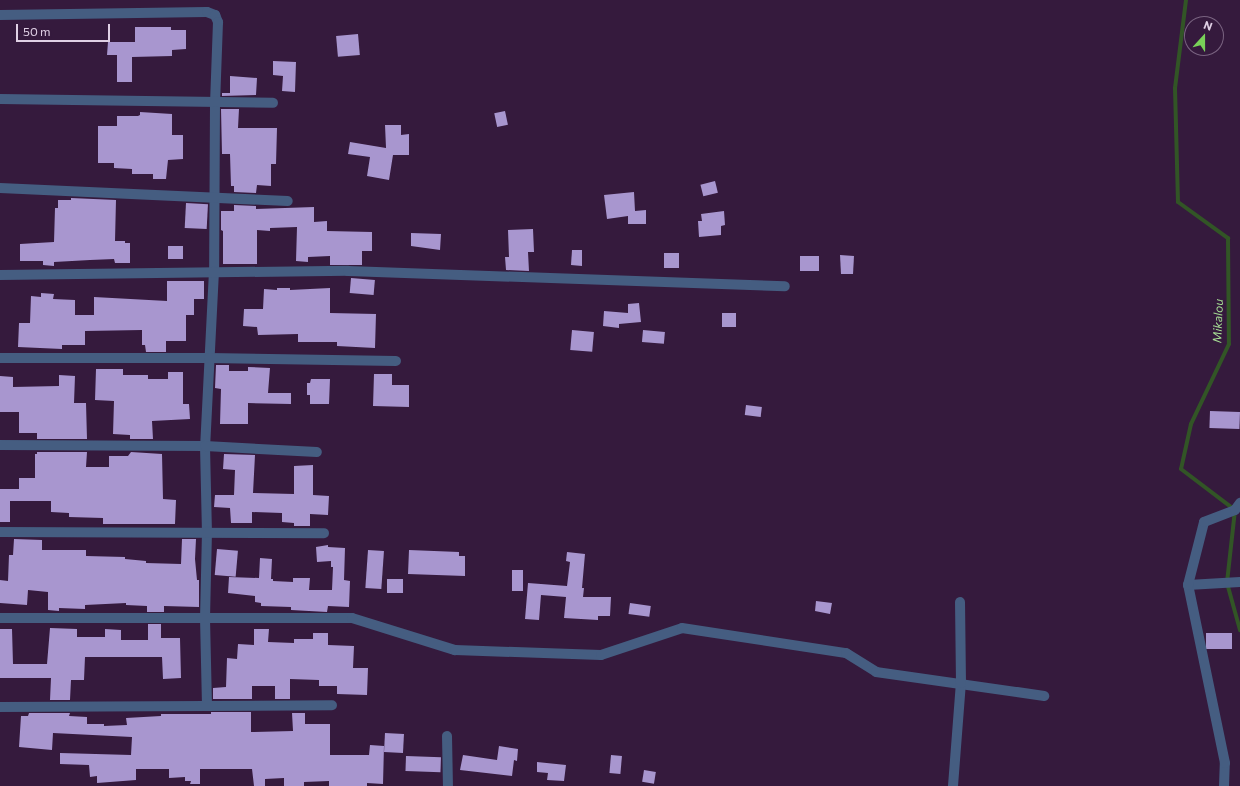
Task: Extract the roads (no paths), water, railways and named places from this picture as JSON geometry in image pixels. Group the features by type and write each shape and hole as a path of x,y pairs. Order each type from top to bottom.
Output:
{"street":[{"path":"0,15 207,12 215,15 218,22 215,103 214,272 205,446 207,532 204,618 207,705"},
{"path":"0,99 273,103"},
{"path":"0,188 215,197 288,202"},
{"path":"0,275 348,271 785,286"},
{"path":"0,358 209,358 396,361"},
{"path":"0,445 205,446 317,452"},
{"path":"1224,786 1225,763 1188,585 1204,522 1235,510 1240,503"},
{"path":"0,532 324,533"},
{"path":"1188,585 1240,582"},
{"path":"952,786 961,683 960,602"},
{"path":"0,618 352,618 455,650 601,655 682,628 846,653 876,672 1044,696"},
{"path":"0,707 332,705"},
{"path":"447,736 448,786"}],"waterway":[{"name":"Mikalou","path":"1186,0 1175,88 1178,202 1228,238 1229,344 1191,424 1181,469 1235,510 1227,583 1240,630"}]}
